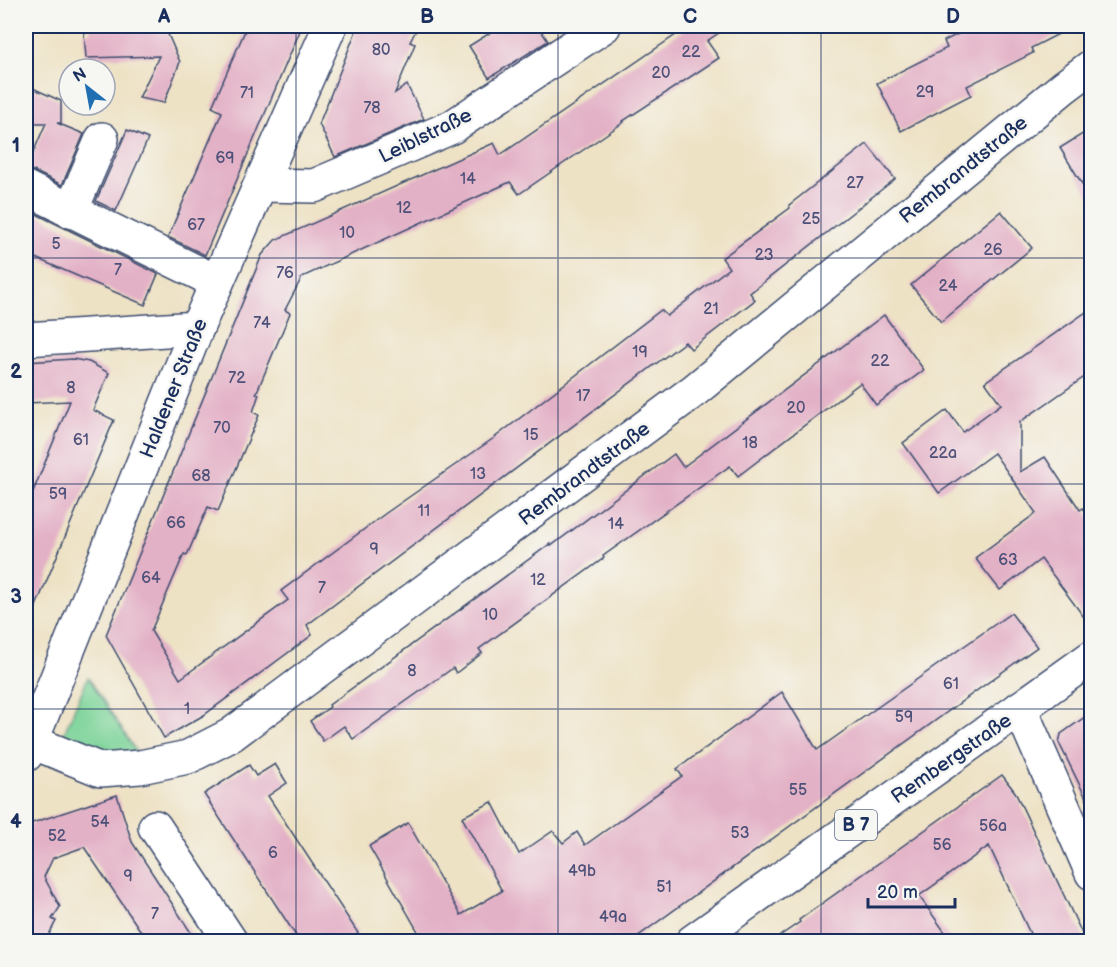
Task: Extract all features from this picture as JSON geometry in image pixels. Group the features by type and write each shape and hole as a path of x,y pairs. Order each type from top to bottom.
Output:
{"street":[{"name":"Haldener Straße","path":"29,749 197,328 330,26"},
{"name":"Leiblstraße","path":"261,185 314,186 452,127 604,26"},
{"name":"Rembrandtstraße","path":"29,749 101,770 140,767 188,757 231,735 695,390 1092,66"},
{"path":"71,211 102,139"},
{"path":"26,188 217,282"},
{"path":"26,339 197,328"},
{"name":"Rembergstraße","path":"692,942 1092,657"},
{"path":"1020,708 1092,873"},
{"path":"155,827 231,942"}],"green space":[{"path":"88,677 137,753 92,750 63,736"}],"building":[{"path":"90,26 132,26 132,31 167,32 180,62 164,103 139,98 159,56 86,57 84,33 90,32"},
{"path":"247,26 302,26 205,255 168,237 222,112 212,107"},
{"path":"358,26 418,26 410,42 415,44 395,93 407,85 424,119 335,157 319,124"},
{"path":"501,26 538,26 548,41 489,78 469,46"},
{"path":"689,26 729,26 707,41 719,58 623,121 519,194 510,182 302,277 285,310 290,313 256,394 259,394 253,412 259,415 218,511 208,507 187,555 184,554 151,631 180,679 288,600 281,591 386,513 494,438 661,310 667,316 729,268 722,258 790,208 789,205 867,144 895,179 750,293 755,300 691,349 685,342 307,625 312,635 204,715 164,738 106,635 262,255 275,240 494,143 500,155"},
{"path":"974,26 1074,26 1031,48 1033,53 967,86 971,95 901,131 877,83 947,48 944,41"},
{"path":"26,85 57,99 57,117 61,117 61,123 57,123 84,134 62,185 26,169 46,123 26,123"},
{"path":"1092,128 1092,200 1060,148"},
{"path":"127,130 148,139 116,211 96,201"},
{"path":"26,209 158,274 145,305 26,254"},
{"path":"1001,211 1032,248 941,322 911,285"},
{"path":"1092,308 1092,380 1083,378 1020,422 1020,472 1045,457 1080,510 1083,508 1092,520 1092,628 1041,559 1000,590 975,558 1036,513 994,453 939,493 903,443 947,410 963,432 1001,404 985,382"},
{"path":"884,315 924,370 876,405 860,383 738,476 730,466 603,556 604,558 479,649 482,653 456,673 453,668 353,739 344,726 323,741 310,721 330,707 329,705 550,544 551,546 674,454 683,467"},
{"path":"73,359 89,362 109,373 93,410 114,420 26,630 26,509 70,401 26,403 26,362"},
{"path":"1011,613 1037,647 630,942 424,942 369,846 408,823 461,915 502,891 462,817 492,802 519,854 553,831 563,843 577,832 585,845 682,776 677,769 782,692 817,750"},
{"path":"1092,712 1092,810 1059,743 1061,734"},
{"path":"275,764 287,783 268,796 358,933 346,942 300,942 204,794 249,765 256,776"},
{"path":"1002,775 1015,792 1086,942 1034,942 989,846 919,896 952,942 771,942 800,922 799,920"},
{"path":"117,795 132,842 197,942 148,942 84,847 53,858 44,877 60,907 52,919 56,921 45,942 26,942 26,825"}]}
